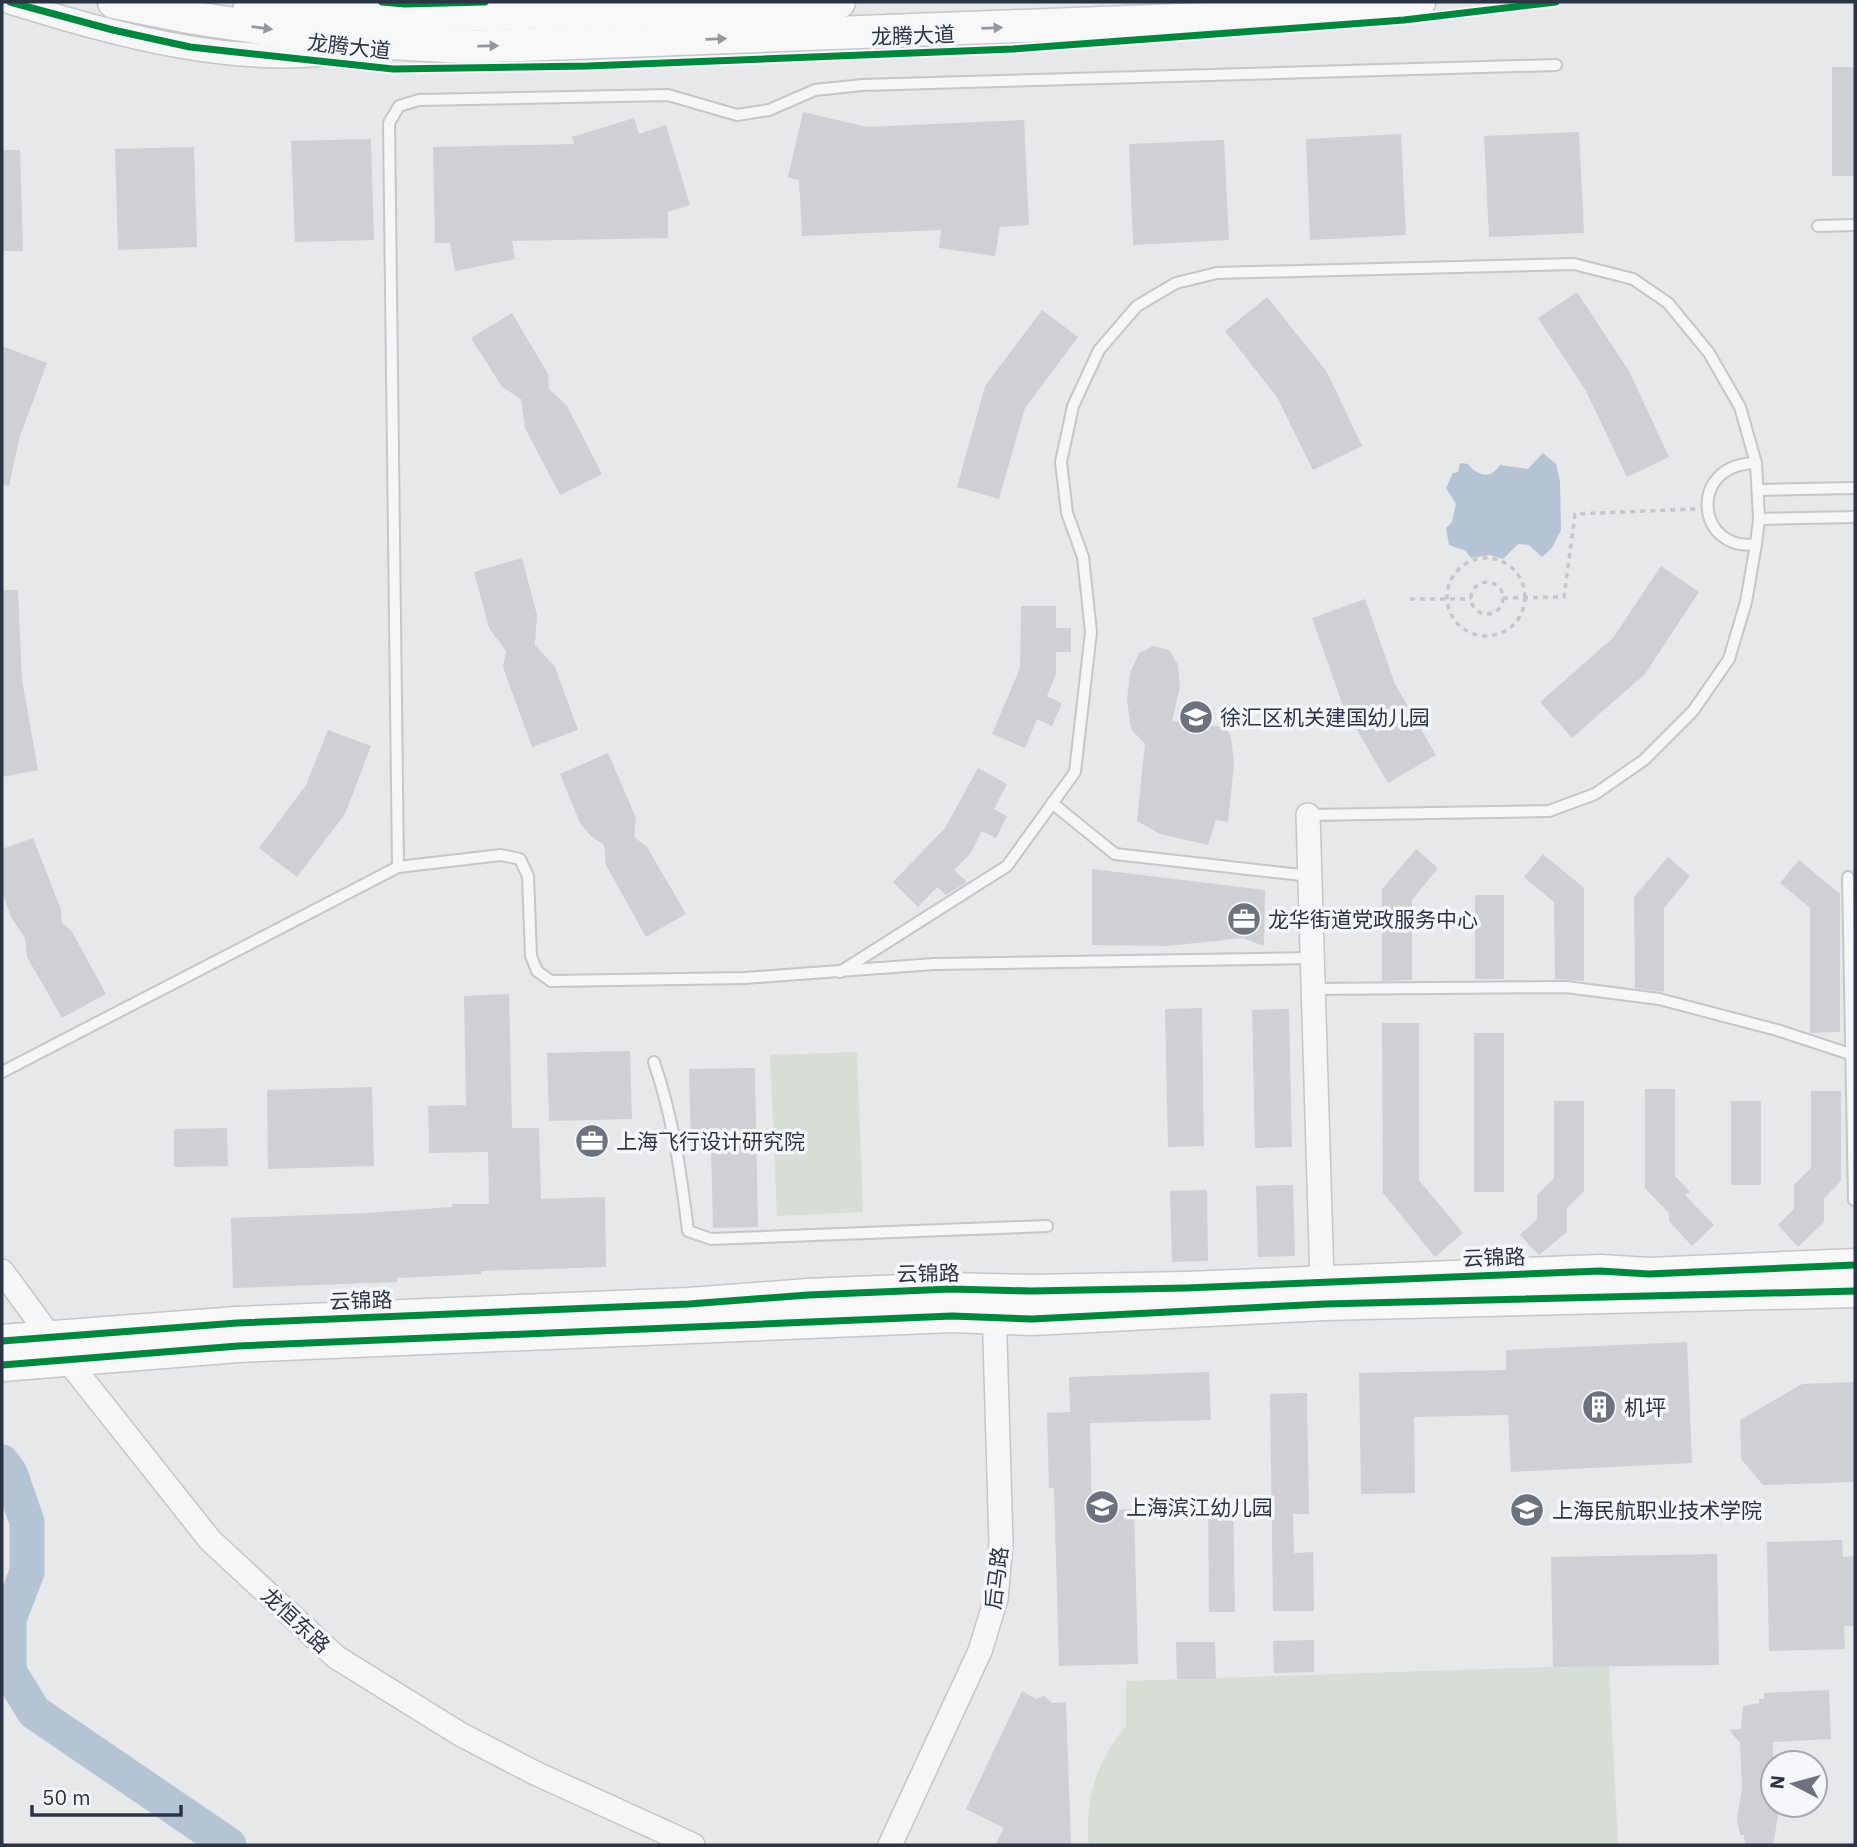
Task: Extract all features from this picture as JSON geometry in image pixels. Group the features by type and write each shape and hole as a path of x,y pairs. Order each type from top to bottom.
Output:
{"main road":[{"name":"龙腾大道","path":"114,2 194,18 390,44 541,46 1288,15 1419,2"},
{"name":"龙腾大道","path":"228,2 317,12 540,15 839,2"},
{"name":"云锦路","path":"2,1341 60,1350 238,1346 952,1317 994,1304 1186,1288 1601,1271 1649,1274 1855,1265"},
{"name":"云锦路","path":"994,1304 1032,1320 1325,1304 1855,1291"},
{"name":"云锦路","path":"2,1365 60,1350"}],"street":[{"path":"10,2 113,30 226,53 312,55 390,44"},
{"path":"361,2 391,13"},
{"path":"1308,815 1322,1281"},
{"name":"龙恒东路","path":"2,1271 60,1350 210,1540 336,1657 460,1734 535,1773 693,1845"},
{"name":"后马路","path":"890,1845 980,1651 996,1599 1001,1543 994,1304"}],"lane":[{"path":"398,867 388,123 399,106 419,100 668,95 737,115 769,110 815,90 862,85 1556,65"},
{"path":"1818,226 1855,225"},
{"path":"840,972 1007,866 1075,772 1091,632 1083,557 1067,513 1061,462 1073,406 1099,350 1137,306 1176,283 1217,273 1574,264 1633,279 1668,303 1709,353 1741,407 1756,463 1759,519 1756,544 1746,602 1729,659 1693,711 1644,760 1595,794 1549,811 1308,815"},
{"path":"1756,463 1741,463 1717,476 1710,488 1707,509 1713,527 1723,536 1734,543 1756,544"},
{"path":"1758,489 1855,488"},
{"path":"1759,519 1855,517"},
{"path":"1052,803 1115,854 1310,876"},
{"path":"2,1072 398,867 501,855 520,859 528,876 531,956 537,971 551,981 745,978 934,964 1312,958"},
{"path":"1848,877 1854,1200"},
{"path":"1313,989 1566,987 1659,999 1777,1030 1853,1055"},
{"path":"653,1062 667,1102 678,1152 688,1231 711,1239 1048,1226"}],"path":[{"path":"1503,598 1564,597 1575,514 1707,509"},
{"path":"1491,558 1513,568 1521,578 1525,597 1522,615 1515,625 1493,636 1468,632 1457,624 1447,599 1455,573 1465,564 1491,558"},
{"path":"1486,583 1496,585 1503,598 1497,611 1487,615 1477,611 1472,599 1477,587 1486,583"},
{"path":"1410,599 1472,599"}],"shaded area":[{"path":"857,1052 863,1212 777,1216 770,1055"},
{"path":"1609,1665 1618,1845 1089,1845 1089,1813 1095,1782 1107,1753 1126,1726 1126,1681"}],"water":[{"path":"1543,453 1556,464 1560,481 1561,530 1552,548 1542,557 1529,545 1518,544 1503,559 1490,555 1471,558 1466,551 1449,545 1446,528 1452,522 1456,504 1446,488 1453,473 1458,472 1460,463 1468,464 1484,475 1492,473 1500,465 1528,469"}],"building":[{"path":"1832,67 1855,67 1855,176 1832,176"},
{"path":"803,112 867,127 1024,120 1029,225 1000,227 995,256 939,248 941,230 802,236 799,180 788,177"},
{"path":"634,118 639,134 666,125 690,205 668,212 668,238 512,241 515,259 455,271 450,243 435,243 433,147 574,144 572,137"},
{"path":"1579,132 1584,233 1489,237 1484,136"},
{"path":"1401,134 1406,235 1310,240 1306,139"},
{"path":"371,139 374,240 295,242 291,141"},
{"path":"1224,140 1229,240 1133,245 1129,144"},
{"path":"194,147 197,247 118,250 115,149"},
{"path":"2,150 20,150 23,251 2,251"},
{"path":"1577,292 1629,371 1669,457 1627,477 1586,391 1538,318"},
{"path":"1267,297 1327,372 1362,446 1313,470 1277,397 1225,331"},
{"path":"1042,310 1078,337 1025,408 999,499 957,487 985,386"},
{"path":"512,313 548,374 549,389 567,406 602,474 560,495 525,428 521,399 502,387 471,338"},
{"path":"2,346 47,363 19,439 9,486 2,485"},
{"path":"522,558 537,615 535,645 555,667 578,730 532,747 503,667 506,651 489,628 474,572"},
{"path":"1661,566 1699,592 1645,674 1572,738 1540,702 1613,638"},
{"path":"2,590 18,590 22,680 38,770 2,777"},
{"path":"1365,599 1395,684 1436,755 1388,783 1343,706 1312,618"},
{"path":"1021,606 1056,606 1056,628 1071,628 1071,652 1056,652 1056,674 1047,696 1062,703 1052,726 1037,719 1025,748 992,734 1020,668"},
{"path":"1153,646 1169,650 1178,665 1180,687 1172,721 1224,727 1231,736 1234,764 1228,822 1216,820 1208,845 1160,834 1137,821 1145,744 1131,729 1127,700 1130,673 1139,653"},
{"path":"328,730 371,746 345,814 297,877 259,848 306,785"},
{"path":"608,753 636,818 634,837 647,847 686,914 646,937 606,865 604,845 591,836 580,823 560,774"},
{"path":"978,768 1007,784 994,809 1007,816 996,838 982,831 971,853 954,870 967,882 946,895 937,887 918,907 893,882 945,828"},
{"path":"33,838 61,910 62,923 71,930 106,994 62,1018 27,957 25,938 11,917 2,891 2,849"},
{"path":"1416,849 1438,868 1412,900 1412,980 1382,981 1382,889"},
{"path":"1543,854 1584,888 1584,981 1555,979 1554,902 1524,877"},
{"path":"1668,857 1690,876 1664,908 1664,992 1635,988 1634,897"},
{"path":"1799,860 1840,894 1840,1032 1810,1033 1810,908 1780,883"},
{"path":"1092,869 1265,890 1264,946 1242,938 1168,946 1092,945"},
{"path":"1475,895 1504,895 1504,979 1475,979"},
{"path":"509,994 512,1128 539,1128 541,1199 605,1197 606,1267 481,1271 481,1274 397,1278 397,1282 233,1288 231,1218 368,1213 452,1207 452,1204 489,1204 488,1152 429,1153 428,1106 466,1105 464,996"},
{"path":"1202,1008 1204,1146 1168,1147 1165,1009"},
{"path":"1289,1009 1292,1147 1255,1148 1252,1010"},
{"path":"1382,1023 1419,1023 1419,1180 1463,1233 1435,1257 1383,1193"},
{"path":"1474,1033 1504,1033 1504,1192 1474,1192"},
{"path":"630,1051 632,1119 549,1121 547,1053"},
{"path":"755,1068 758,1227 713,1228 711,1145 691,1145 689,1069"},
{"path":"372,1087 374,1166 268,1169 267,1090"},
{"path":"1645,1089 1675,1089 1675,1176 1690,1192 1685,1195 1714,1225 1692,1246 1669,1221 1669,1213 1645,1188"},
{"path":"1811,1091 1841,1091 1841,1181 1824,1198 1824,1222 1798,1247 1778,1225 1794,1209 1794,1185 1811,1168"},
{"path":"1554,1101 1584,1101 1584,1191 1567,1208 1567,1232 1539,1255 1520,1235 1537,1219 1537,1195 1554,1178"},
{"path":"1731,1101 1761,1101 1761,1185 1731,1185"},
{"path":"227,1128 228,1166 174,1167 174,1129"},
{"path":"1293,1185 1295,1256 1258,1257 1256,1186"},
{"path":"1207,1190 1208,1261 1172,1262 1170,1191"},
{"name":"机坪","path":"1687,1342 1692,1463 1511,1472 1508,1415 1414,1417 1415,1493 1361,1494 1359,1373 1506,1370 1506,1350"},
{"path":"1209,1372 1211,1420 1090,1423 1092,1510 1134,1509 1138,1664 1059,1666 1054,1488 1049,1488 1047,1413 1070,1412 1069,1377"},
{"path":"1855,1382 1855,1482 1763,1485 1741,1459 1740,1420 1802,1384"},
{"path":"1307,1393 1309,1514 1293,1514 1294,1553 1313,1552 1314,1611 1273,1611 1270,1394"},
{"path":"1208,1501 1233,1501 1235,1612 1209,1612"},
{"path":"1842,1540 1843,1557 1855,1556 1855,1626 1844,1626 1845,1649 1769,1651 1767,1542"},
{"path":"1717,1554 1719,1665 1553,1667 1551,1557"},
{"path":"1314,1640 1314,1672 1274,1673 1273,1641"},
{"path":"1176,1642 1215,1642 1216,1679 1177,1679"},
{"path":"1829,1690 1831,1739 1773,1742 1773,1749 1759,1749 1759,1819 1777,1819 1773,1845 1745,1845 1737,1819 1742,1788 1740,1743 1729,1730 1741,1729 1743,1706 1759,1703 1759,1699 1764,1699 1764,1693"},
{"path":"1022,1691 1036,1699 1044,1696 1052,1703 1066,1702 1071,1845 995,1845 1004,1828 966,1809"}],"waterway":[{"path":"2,1462 10,1473 27,1522 27,1572 9,1619 9,1671 34,1712 229,1845"}],"cycle path":[{"path":"10,2 113,30 190,47 393,69 588,66 1013,49 1404,20 1556,2"},
{"path":"382,2 485,2"},
{"path":"2,1341 237,1323 689,1304 808,1295 951,1289 1031,1291 1186,1288 1600,1271 1649,1274 1855,1265"},
{"path":"2,1365 238,1346 952,1316 1032,1319 1325,1304 1855,1291"}],"place":[{"name":"徐汇区机关建国幼儿园","path":"1196,717"},
{"name":"龙华街道党政服务中心","path":"1244,919"},
{"name":"上海飞行设计研究院","path":"592,1141"},
{"name":"机坪","path":"1599,1407"},
{"name":"上海滨江幼儿园","path":"1102,1507"},
{"name":"上海民航职业技术学院","path":"1527,1510"}]}
